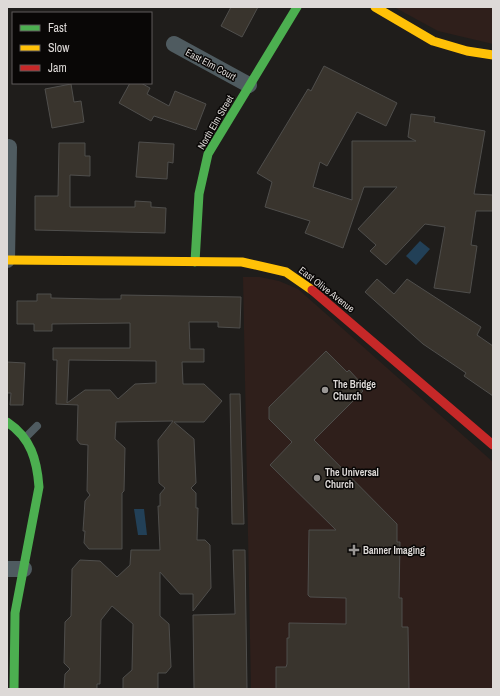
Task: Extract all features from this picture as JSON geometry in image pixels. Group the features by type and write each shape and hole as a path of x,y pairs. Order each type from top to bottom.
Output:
{"street":[{"name":"North Elm Street","path":"195,262 197,199 201,176 208,154 297,7"},
{"path":"375,7 433,41 467,51 493,55"},
{"name":"East Elm Court","path":"174,44 249,85"},
{"path":"7,260 9,147"},
{"name":"East Olive Avenue","path":"7,260 242,262 286,272 303,282 493,445"},
{"path":"7,422 25,438 33,450 37,460 39,487 15,613 14,689"},
{"path":"7,569 24,569"}],"lane":[{"path":"25,438 37,426"}],"shaded area":[{"path":"394,7 493,7 493,44 438,31"},
{"path":"243,277 260,277 279,281 298,289 493,462 493,689 251,689"}],"water":[{"path":"420,241 430,249 416,265 406,256"},
{"path":"134,509 144,509 147,535 138,535"}],"building":[{"path":"231,7 258,7 242,37 221,26"},
{"path":"324,66 397,103 386,126 357,112 327,166 320,162 313,187 352,200 352,141 416,141 408,137 411,114 435,117 434,122 485,131 474,194 493,195 493,211 476,211 471,245 477,246 470,293 434,288 445,227 425,224 386,265 370,251 376,245 358,229 397,187 364,187 343,248 305,233 310,221 265,207 272,182 257,173 308,89 311,91"},
{"path":"71,84 74,102 81,101 84,122 52,128 45,89"},
{"path":"129,84 143,84 150,88 147,94 169,106 175,91 206,104 196,130 154,116 151,121 119,103"},
{"path":"139,142 174,144 173,163 168,162 167,179 136,177"},
{"path":"59,143 85,143 85,156 90,156 90,176 70,175 70,207 135,207 135,201 151,202 151,207 166,208 165,233 35,230 35,196 58,196"},
{"path":"377,279 394,294 407,279 481,327 477,335 493,346 493,396 464,376 466,373 423,344 365,292"},
{"path":"37,294 51,294 51,298 99,299 121,299 121,295 241,297 240,328 218,327 218,322 189,322 190,349 204,349 204,362 182,362 183,384 204,384 222,401 204,422 174,422 194,439 196,483 191,488 196,493 196,508 198,508 197,540 205,540 210,545 211,588 193,611 193,594 180,594 160,572 160,616 169,624 171,667 166,673 158,673 158,688 156,689 123,689 123,678 132,670 133,624 112,606 101,620 100,684 97,684 97,689 64,689 65,674 70,669 64,663 65,622 71,616 72,569 80,560 100,561 117,577 130,565 131,550 160,550 158,506 160,506 160,494 165,488 159,483 158,440 173,421 116,422 115,439 125,448 124,491 122,493 122,549 89,549 84,543 85,531 83,531 85,501 90,495 87,491 88,445 80,444 77,440 78,405 56,404 57,360 53,360 53,348 130,348 130,323 52,324 52,331 34,331 34,324 17,324 17,301 37,301","holes":["69,360 156,361 156,383 135,384 118,399 110,390 85,390 67,403"]},
{"path":"326,351 347,372 349,370 361,383 358,386 363,391 314,440 397,524 397,542 400,542 399,598 402,598 402,627 408,627 409,689 276,689 276,667 286,667 287,664 287,638 289,638 289,623 346,624 346,598 310,597 308,595 309,530 336,530 270,465 292,442 269,419 269,407"},
{"path":"7,362 25,363 23,405 10,405 11,393 7,393"},
{"path":"230,394 240,394 244,524 232,524"},
{"path":"233,550 245,550 247,689 194,689 193,615 235,614"}],"traffic: fast":[{"path":"195,262 199,194 208,154 297,7"},
{"path":"7,422 22,435 31,450 37,468 39,487 15,613 14,689"}],"traffic: slow":[{"path":"375,7 433,41 467,51 493,55"},
{"path":"7,260 242,262 286,272 312,290"}],"traffic: jam":[{"path":"312,290 493,445"}],"place":[{"name":"The Bridge Church","path":"325,390"},
{"name":"The Universal Church","path":"317,478"},
{"name":"Banner Imaging","path":"354,550"}]}
